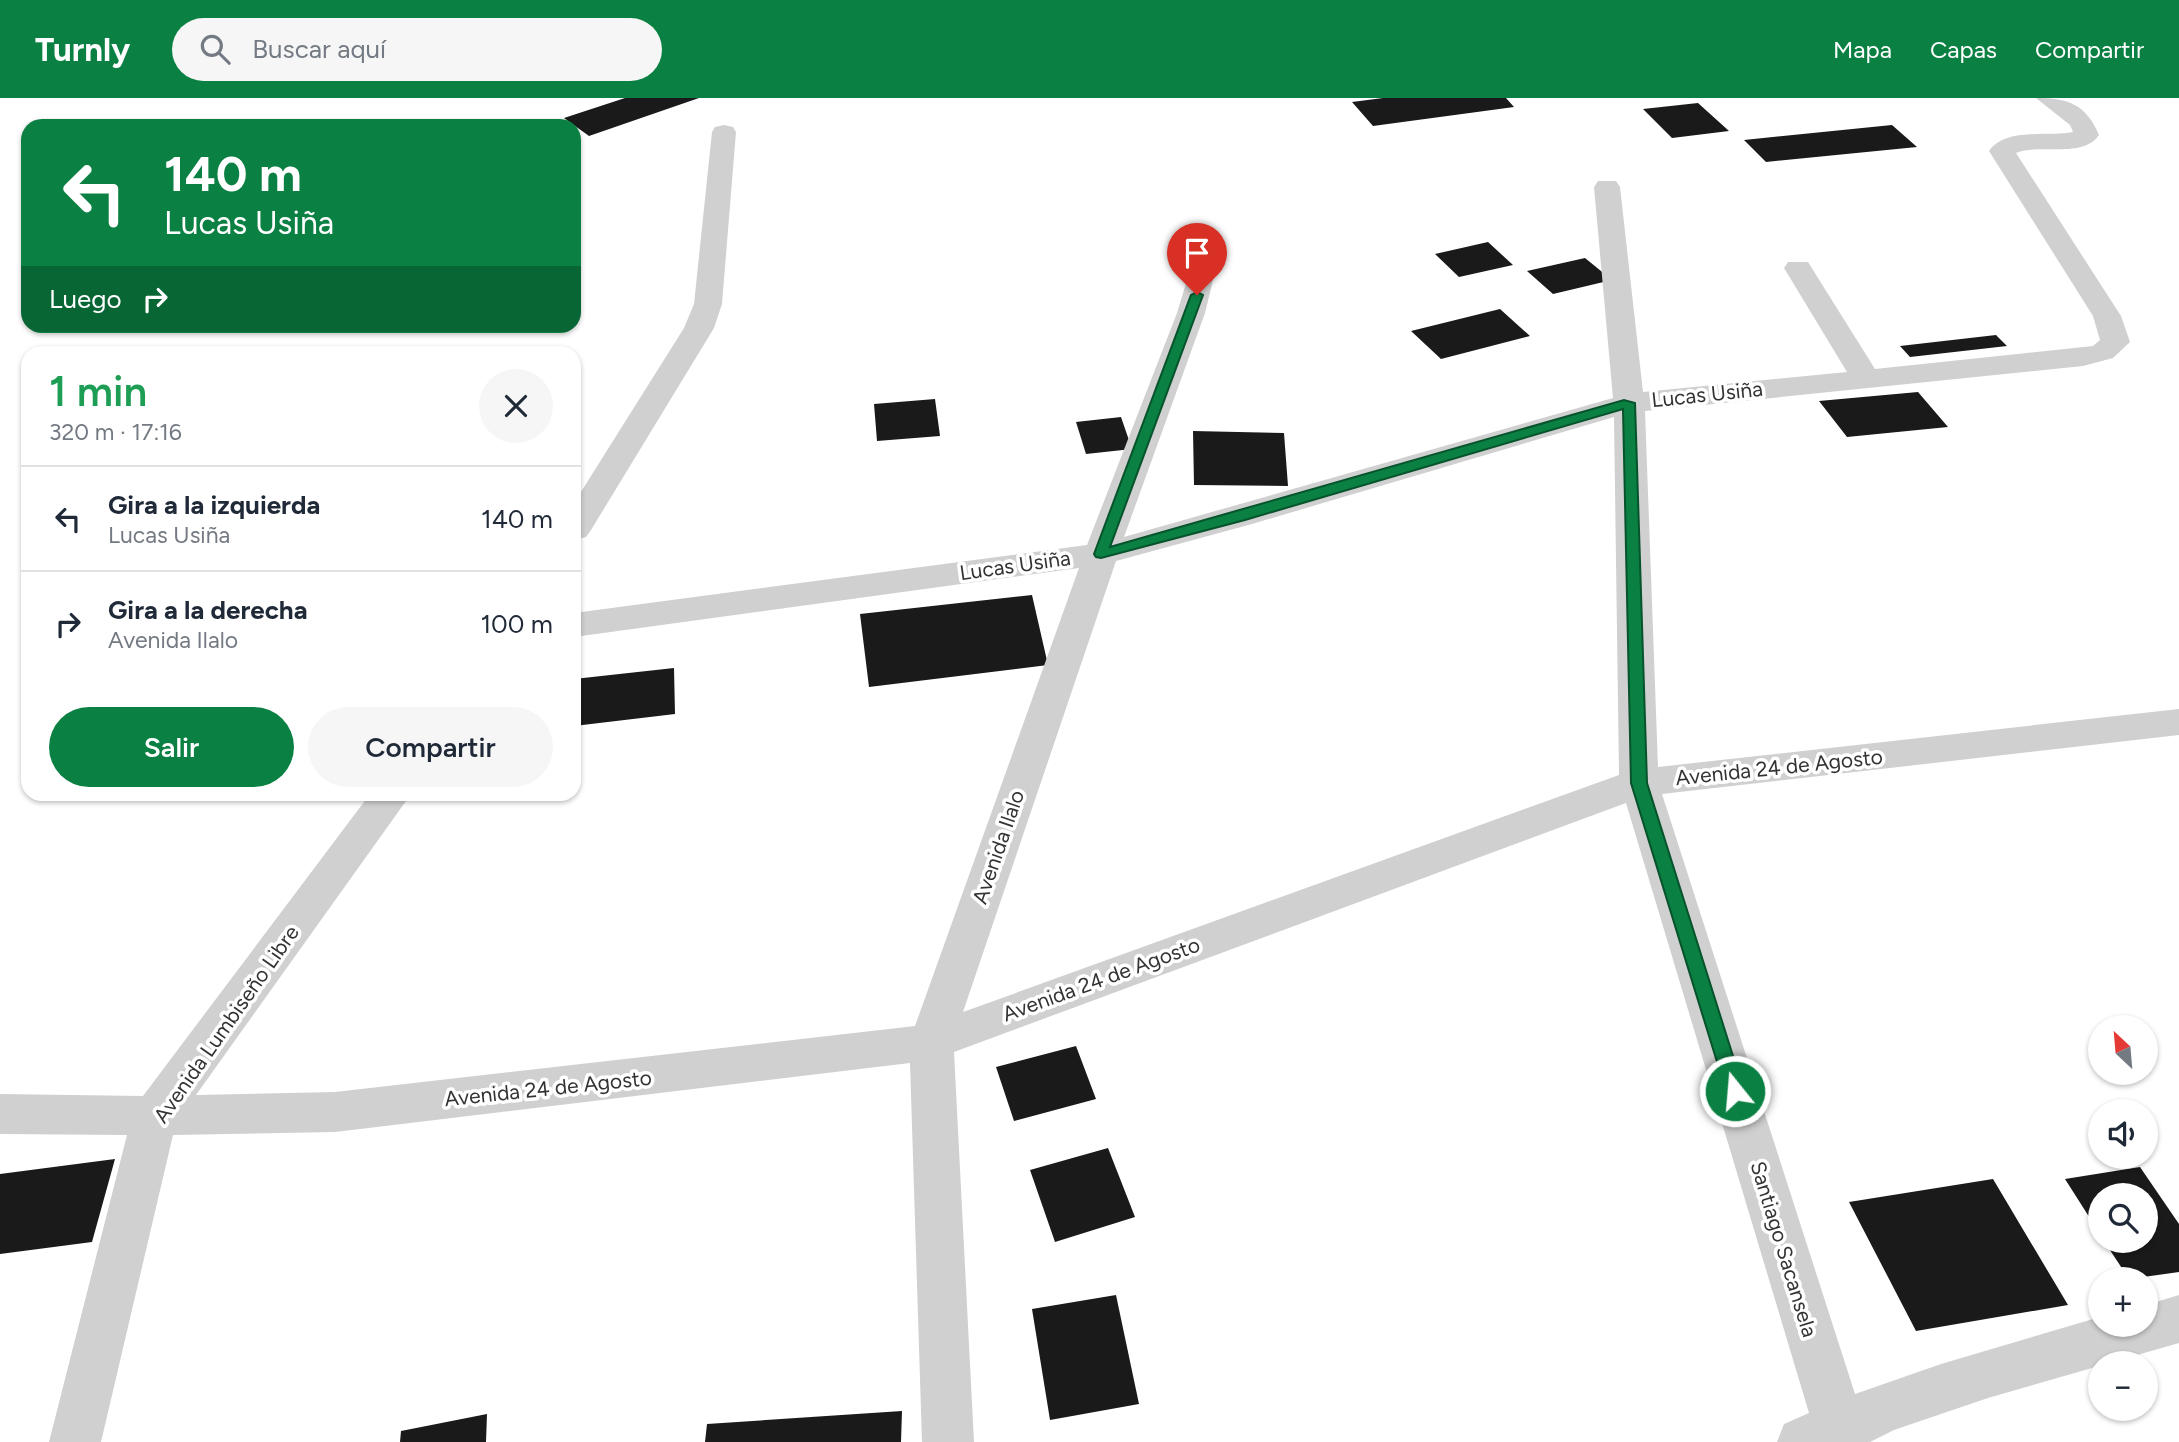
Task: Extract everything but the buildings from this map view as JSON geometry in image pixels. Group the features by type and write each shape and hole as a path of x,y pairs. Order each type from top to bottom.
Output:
{"street":[{"name":"Lucas Usiña","path":"581,624 1101,554 1240,517 1629,403 2083,357 2103,352 2115,342 2107,316 2002,151 2016,145 2065,142 2087,135 2081,121 2048,98"},
{"path":"581,519 699,328 708,304 724,132"},
{"name":"Santiago Sacansela","path":"1607,187 1629,403 1639,783 1829,1436"},
{"path":"1798,268 1866,378"},
{"name":"Avenida Ilalo","path":"948,1442 931,1042 1101,554 1191,313 1200,276"},
{"name":"Avenida 24 de Agosto","path":"0,1114 155,1116 335,1112 931,1042 1639,783 2179,722"},
{"name":"Avenida Lumbiseño Libre","path":"75,1442 155,1116 387,801"},
{"path":"1829,1436 2008,1368 2179,1319"}],"route":[{"path":"1197,295 1101,554 1240,517 1629,403 1639,783 1735,1091"}]}
